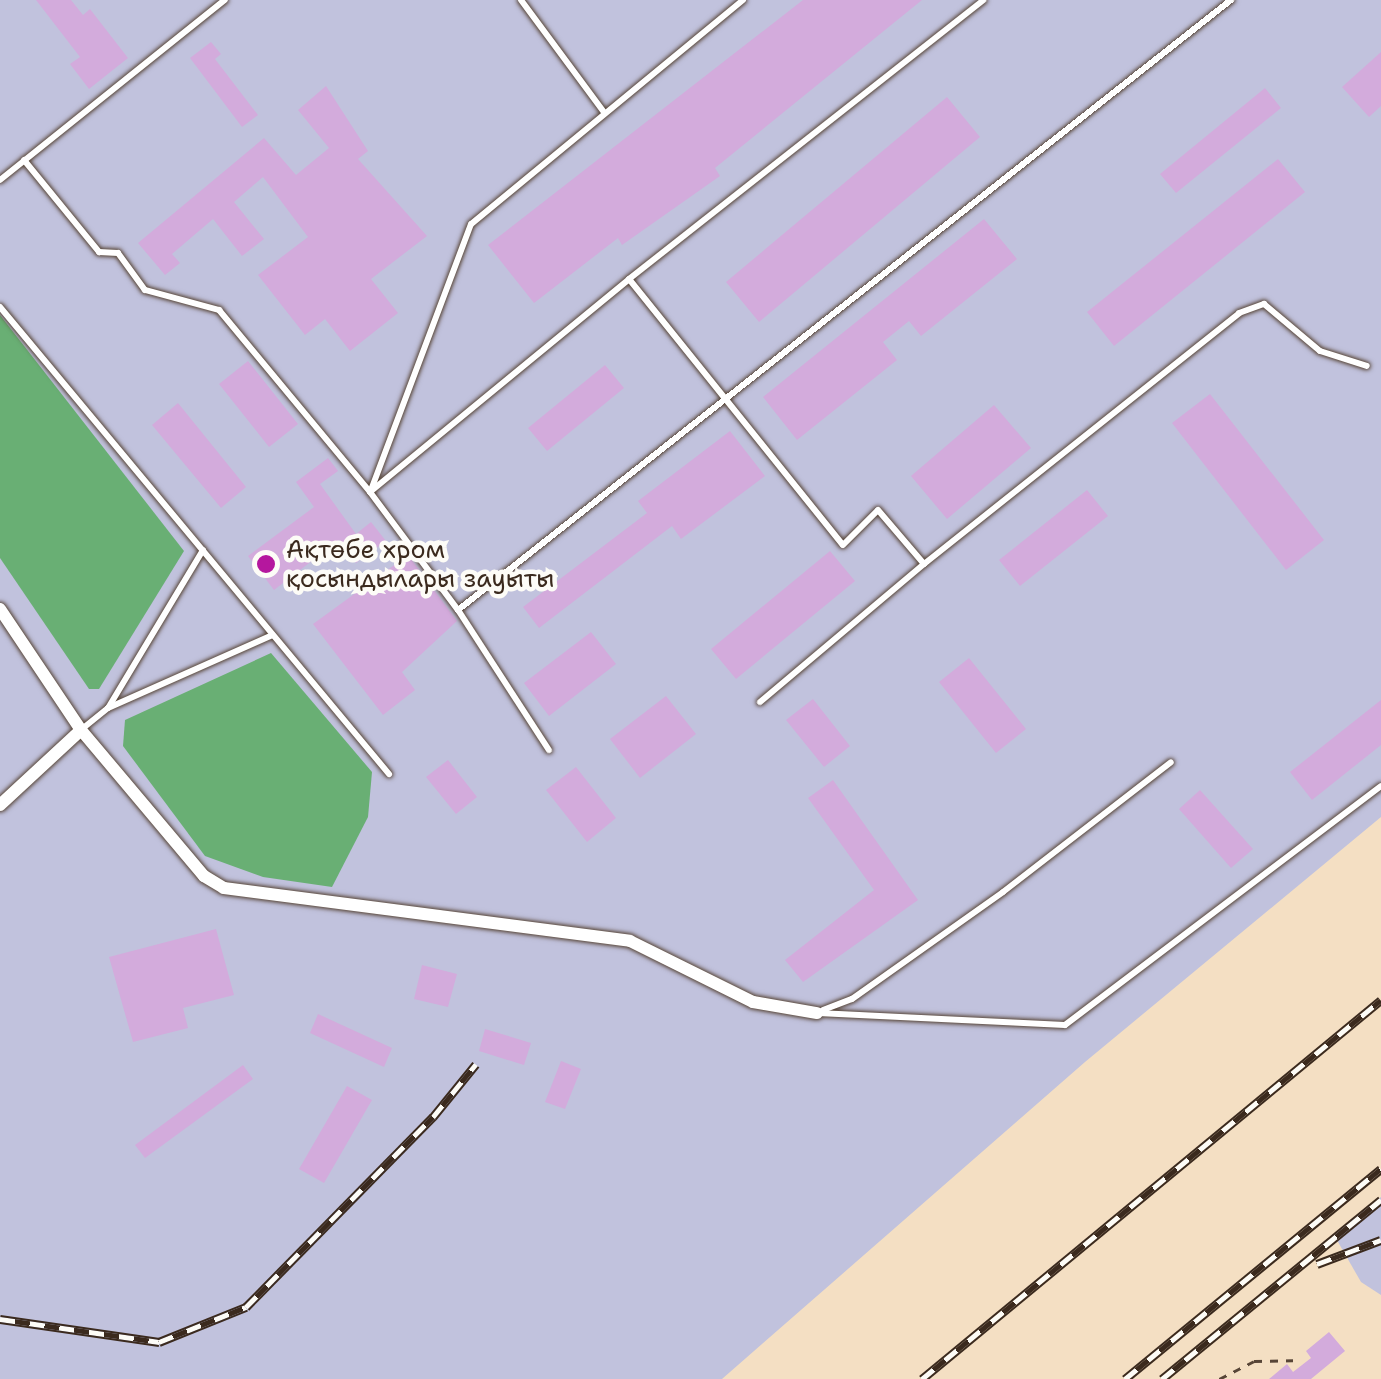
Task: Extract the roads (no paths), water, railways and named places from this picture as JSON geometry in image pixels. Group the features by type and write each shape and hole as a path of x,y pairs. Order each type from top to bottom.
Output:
{"street":[{"path":"0,610 81,730 204,876 224,888 630,941 753,1002 817,1012"},
{"path":"0,805 81,730"}],"lane":[{"path":"0,180 225,0"},
{"path":"521,0 602,112"},
{"path":"370,492 471,224 602,112 743,0"},
{"path":"370,492 629,279 983,0"},
{"path":"458,610 1231,0"},
{"path":"24,160 98,252 118,252 145,290 219,310 370,492 458,610 549,750"},
{"path":"629,279 728,396 842,544 878,510 924,564"},
{"path":"760,702 924,564 1238,314 1264,304 1320,351 1367,366"},
{"path":"0,307 389,774"},
{"path":"108,708 203,550"},
{"path":"81,730 108,708 273,635"},
{"path":"817,1012 852,999 928,946 1171,762"},
{"path":"817,1012 1065,1025 1381,786"}],"railway":[{"path":"922,1379 1381,1000"},
{"path":"0,1319 159,1342 246,1307 433,1117 476,1064"},
{"path":"1125,1379 1381,1169"},
{"path":"1162,1379 1381,1200"},
{"path":"1317,1264 1381,1240"}],"place":[{"name":"Ақтөбе хром қосындылары зауыты","path":"266,564"}]}
